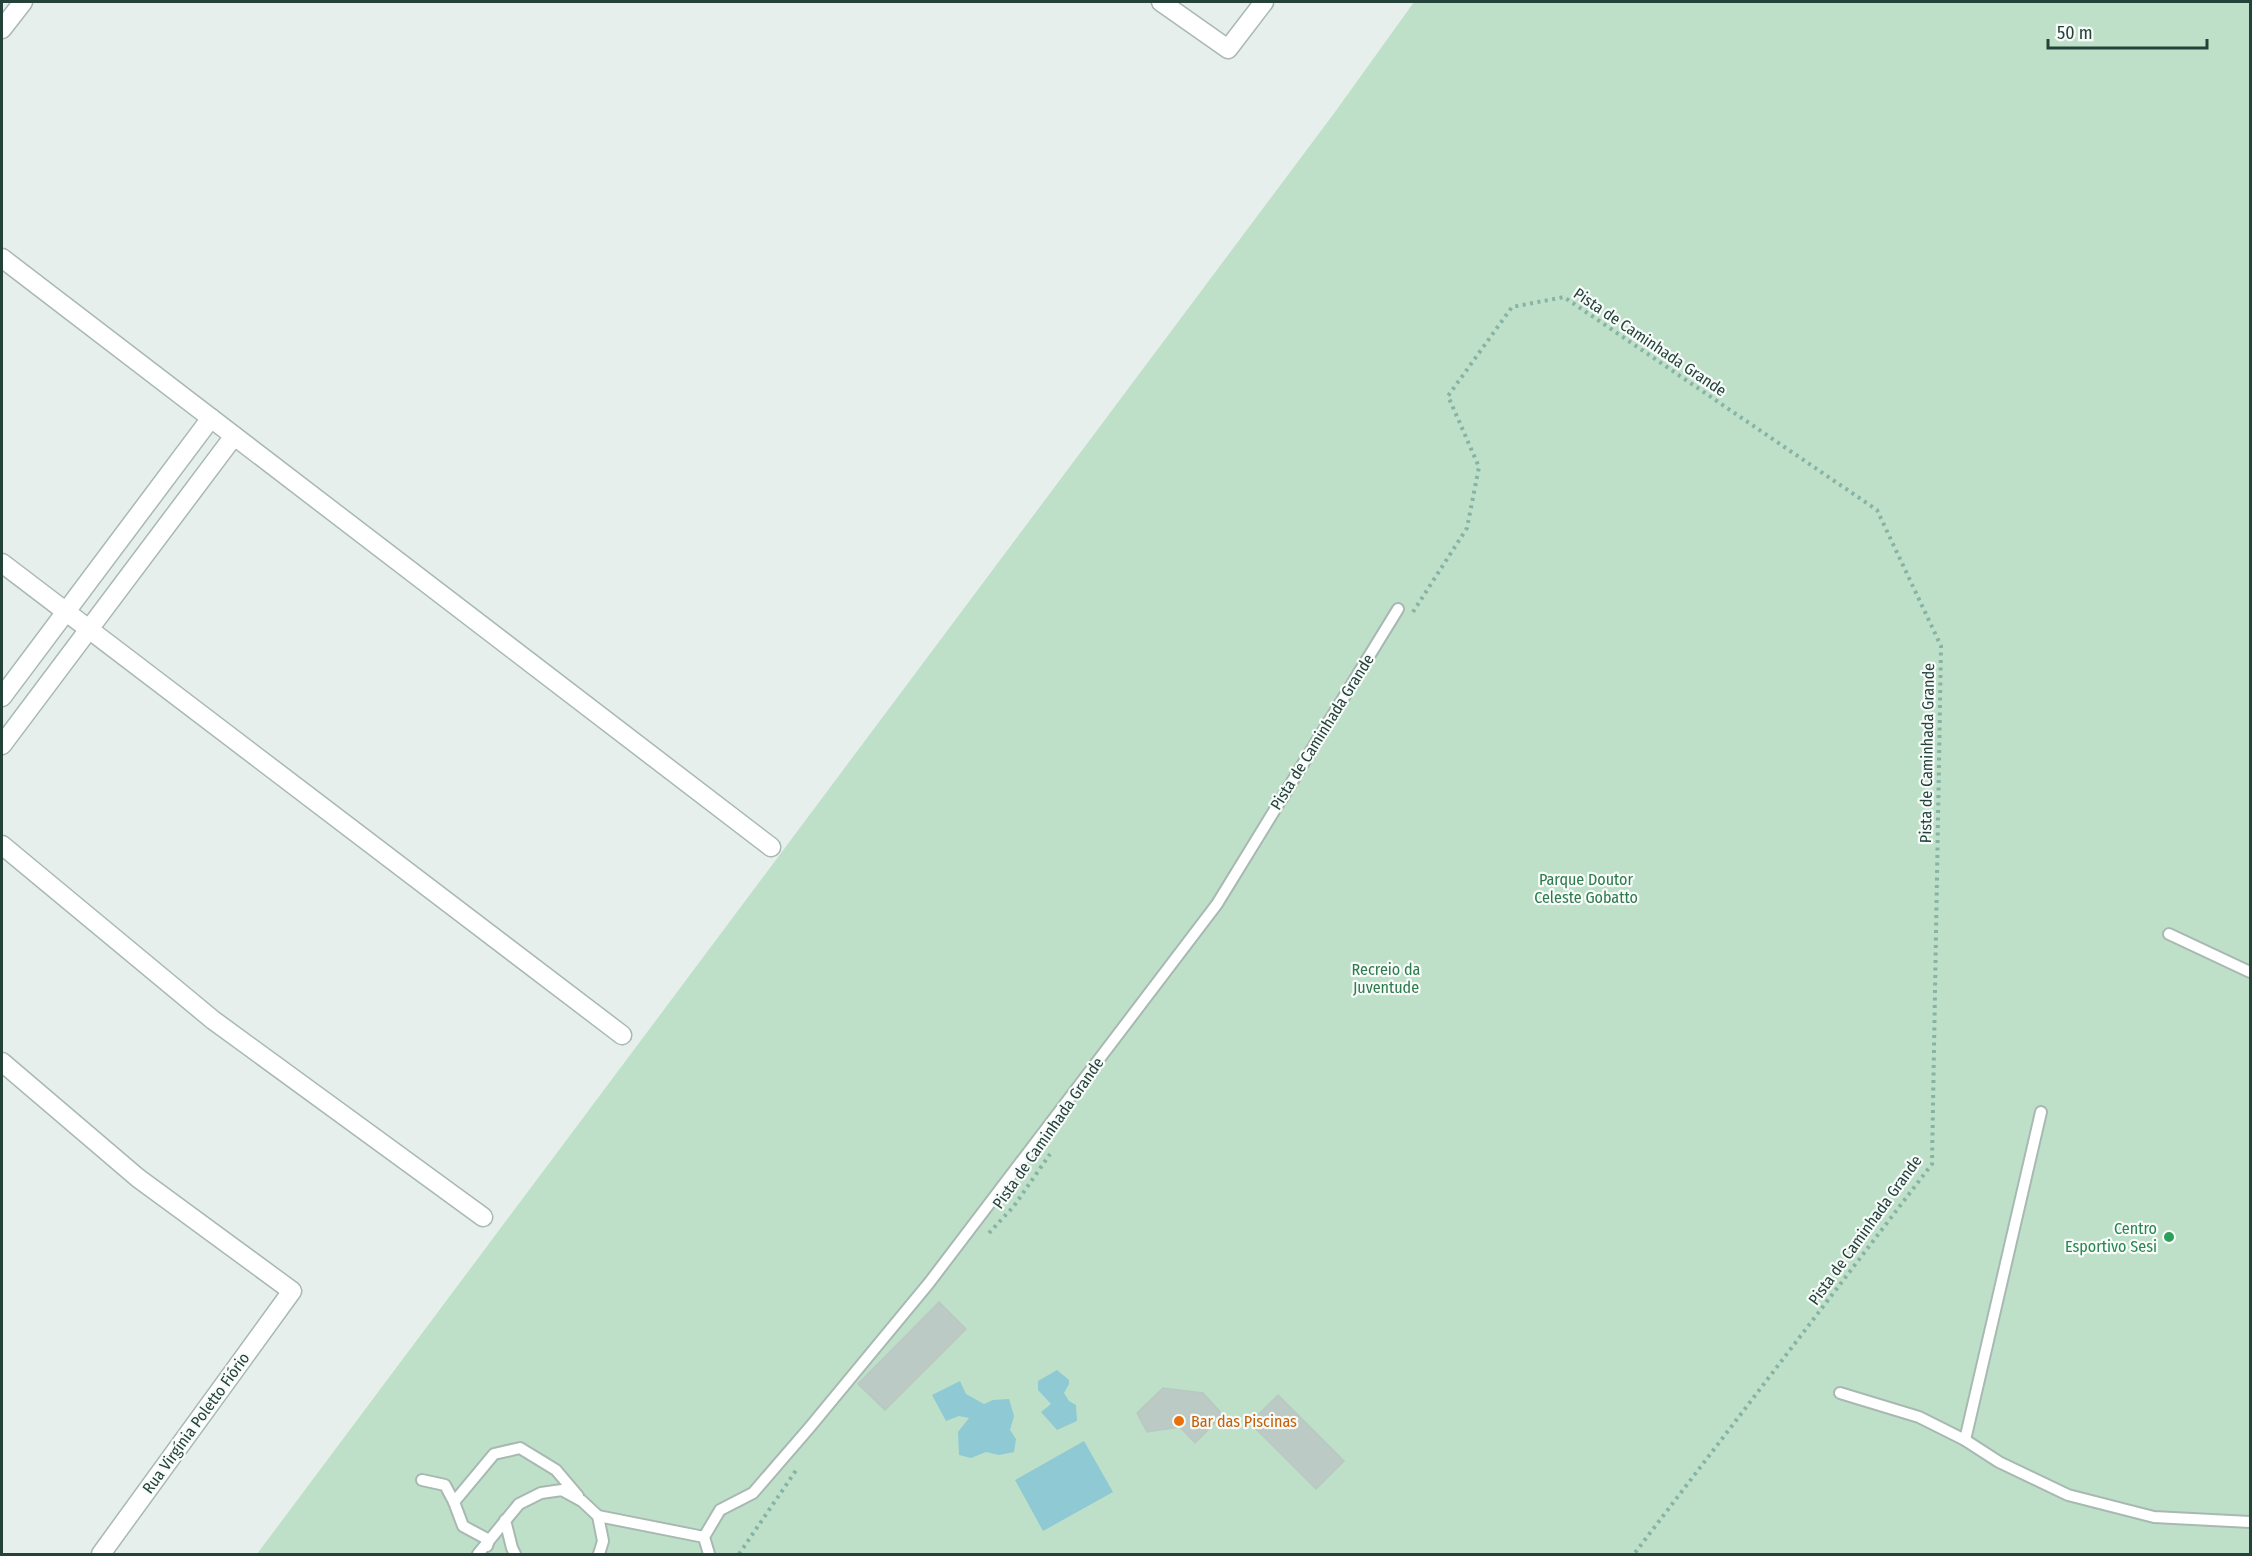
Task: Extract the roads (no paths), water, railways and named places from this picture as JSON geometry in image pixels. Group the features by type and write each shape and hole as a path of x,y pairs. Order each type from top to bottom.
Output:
{"street":[{"path":"2,30 23,2"},
{"path":"1161,2 1228,49 1264,2"},
{"path":"2,258 771,847"},
{"path":"2,697 211,418"},
{"path":"2,745 234,436"},
{"path":"2,563 622,1035"},
{"path":"2,845 213,1020 483,1217"},
{"name":"Rua Virgínia Poletto Fiório","path":"2,1062 138,1178 292,1291 101,1554"}],"lane":[{"path":"709,1554 704,1537 720,1510 753,1493 929,1283 1217,904 1398,609"},
{"path":"2169,934 2250,972"},
{"path":"1965,1440 2041,1112"},
{"path":"1840,1393 1919,1417 1965,1440 2000,1462 2068,1495 2154,1517 2250,1522"},
{"path":"454,1502 494,1454 520,1448 556,1470 598,1516 704,1537"},
{"path":"422,1480 445,1485 463,1526 489,1540"},
{"path":"478,1554 519,1504 541,1493 562,1491 582,1501"},
{"path":"598,1516 603,1541 599,1554"},
{"path":"505,1520 515,1554"},
{"path":"484,1554 489,1540"}],"water":[{"path":"1057,1370 1069,1380 1064,1393 1069,1401 1076,1405 1077,1421 1057,1430 1041,1412 1051,1404 1038,1390 1038,1381"},
{"path":"960,1381 966,1394 984,1404 993,1400 1009,1399 1014,1416 1010,1430 1016,1439 1014,1452 999,1455 986,1452 971,1458 959,1455 958,1432 969,1418 959,1416 946,1421 932,1395"},
{"path":"1084,1441 1113,1492 1043,1531 1015,1480"}],"place":[{"name":"Centro Esportivo Sesi","path":"2169,1237"},
{"name":"Bar das Piscinas","path":"1179,1421"}],"park label":[{"name":"Parque Doutor Celeste Gobatto","path":"1586,888"},
{"name":"Recreio da Juventude","path":"1386,978"}]}
